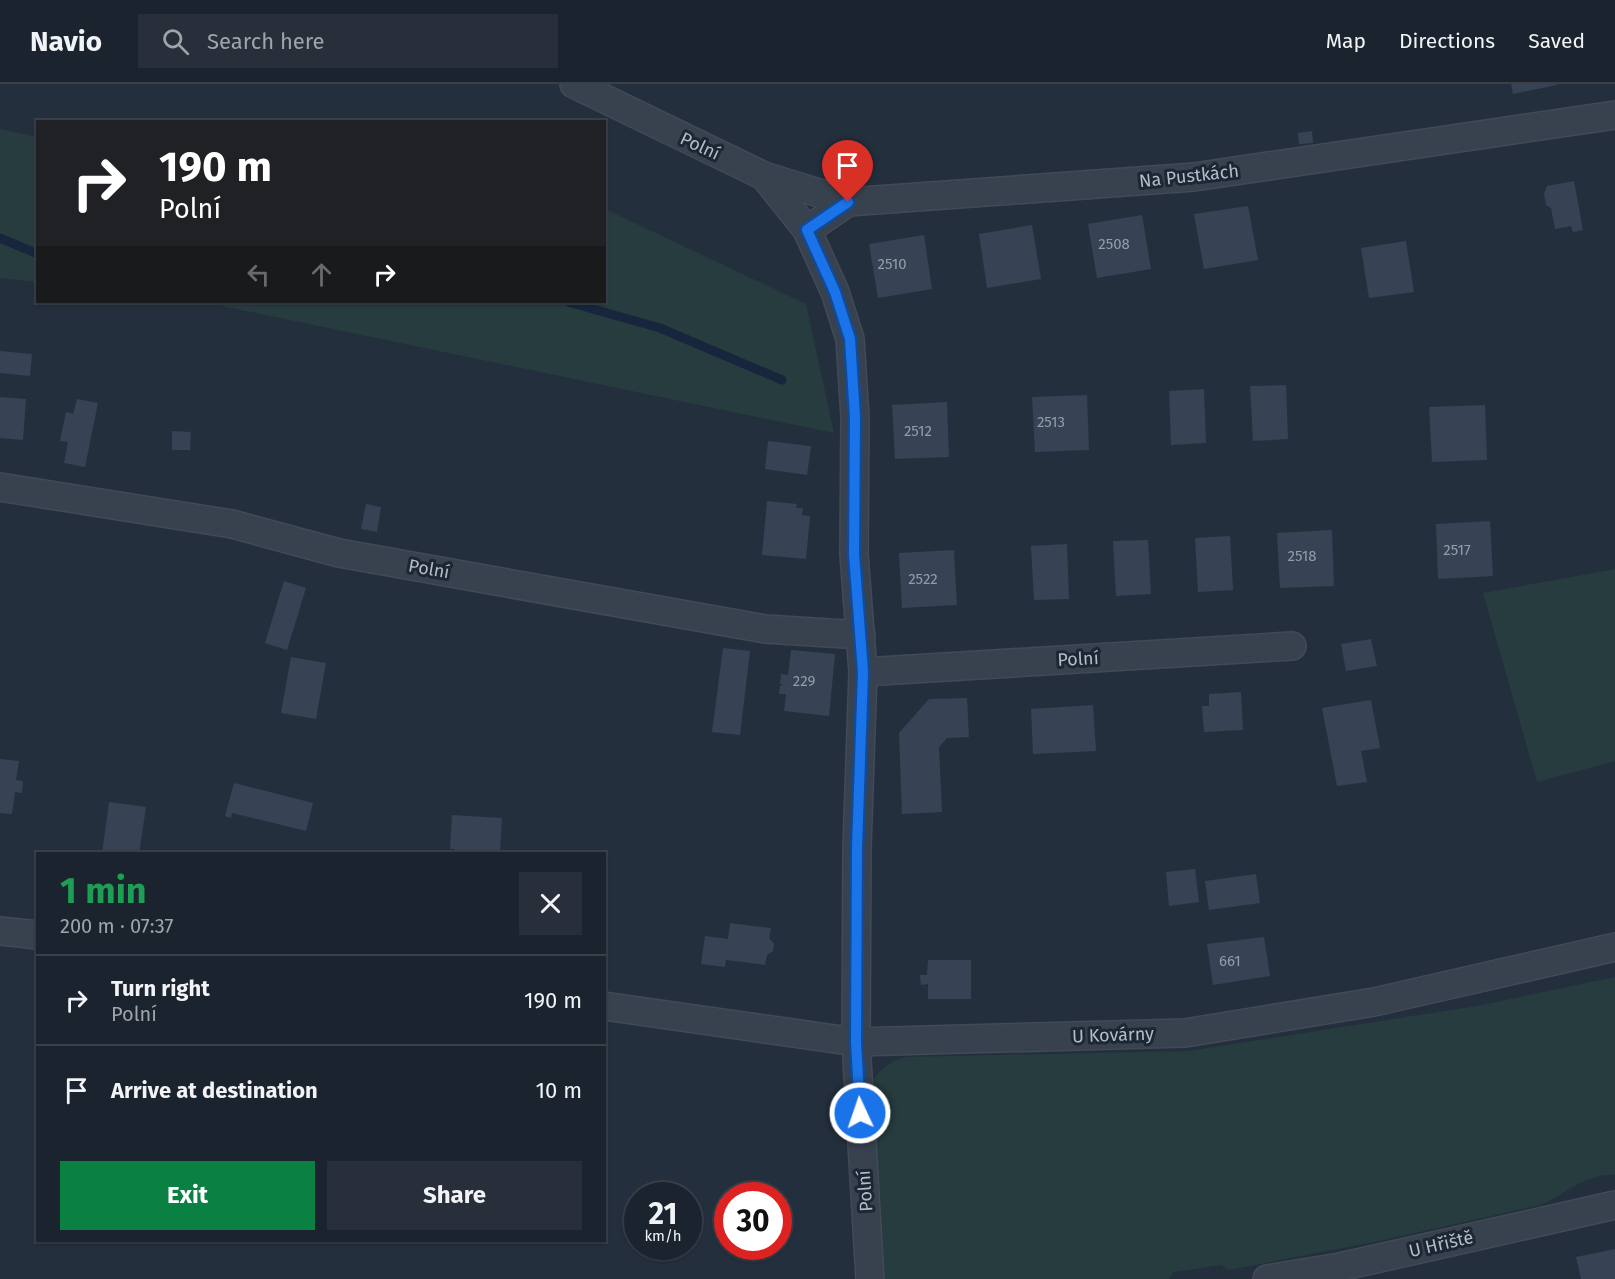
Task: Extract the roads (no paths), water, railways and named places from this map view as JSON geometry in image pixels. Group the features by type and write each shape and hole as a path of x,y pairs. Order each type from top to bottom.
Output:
{"street":[{"name":"Polní","path":"574,84 764,176 807,230 835,292 850,339 855,417 854,554 863,672 857,848 856,1042 870,1279"},
{"name":"Na Pustkách","path":"764,176 848,202 1194,177 1615,115"},
{"path":"807,230 848,202"},
{"name":"Polní","path":"0,487 232,524 339,553 765,629 861,634"},
{"name":"Polní","path":"863,672 1292,646"},
{"path":"0,931 36,935"},
{"name":"U Kovárny","path":"606,1006 856,1042 1185,1033 1374,1002 1615,947"},
{"name":"U Hřiště","path":"1267,1279 1340,1267 1615,1205"}],"waterway":[{"path":"0,238 36,253"},
{"path":"572,303 660,328 782,380"}]}
